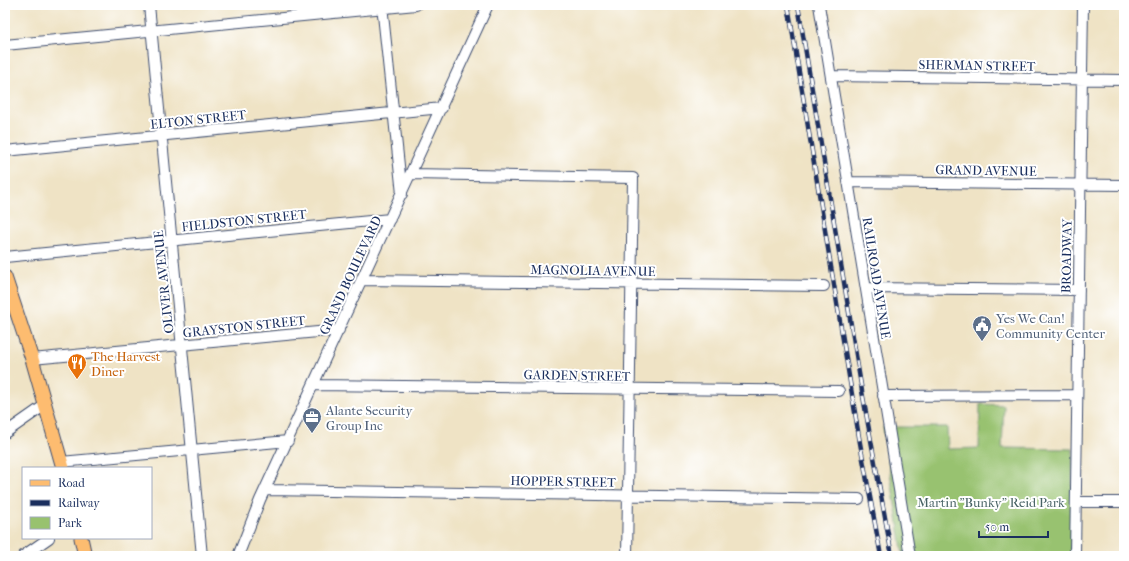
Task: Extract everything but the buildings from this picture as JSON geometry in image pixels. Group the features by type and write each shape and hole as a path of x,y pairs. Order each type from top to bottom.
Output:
{"main road":[{"path":"5,277 8,298 32,359 62,465"},
{"path":"81,539 85,556"}],"street":[{"name":"OLIVER AVENUE","path":"149,5 202,556"},
{"path":"5,45 382,6 416,5"},
{"name":"GRAND BOULEVARD","path":"238,556 265,490 363,280 488,5"},
{"name":"RAILROAD AVENUE","path":"819,5 910,556"},
{"name":"BROADWAY","path":"1075,556 1083,5"},
{"path":"382,6 402,195"},
{"name":"SHERMAN STREET","path":"830,76 1124,80"},
{"name":"ELTON STREET","path":"5,151 442,108"},
{"path":"411,174 633,178 627,556"},
{"name":"GRAND AVENUE","path":"848,182 1124,185"},
{"name":"FIELDSTON STREET","path":"5,256 390,219"},
{"name":"MAGNOLIA AVENUE","path":"363,280 824,286"},
{"path":"866,288 1079,290"},
{"name":"GRAYSTON STREET","path":"32,359 339,330"},
{"name":"GARDEN STREET","path":"314,385 839,391"},
{"path":"883,396 1077,395"},
{"path":"5,433 45,405"},
{"path":"62,465 288,441"},
{"name":"HOPPER STREET","path":"265,490 859,499"},
{"path":"1076,502 1124,502"},
{"path":"23,556 48,539"}],"green space":[{"name":"Martin \"Bunky\" Reid Park","path":"980,404 1004,405 1002,448 1073,449 1071,556 903,556 883,427 947,427 948,449 979,448"}],"railway":[{"path":"788,5 860,443 881,556"},
{"path":"798,5 862,391 892,556"}],"place":[{"name":"Yes We Can! Community Center","path":"982,342"},
{"name":"The Harvest Diner","path":"77,380"},
{"name":"Alante Security Group Inc","path":"312,434"}]}
